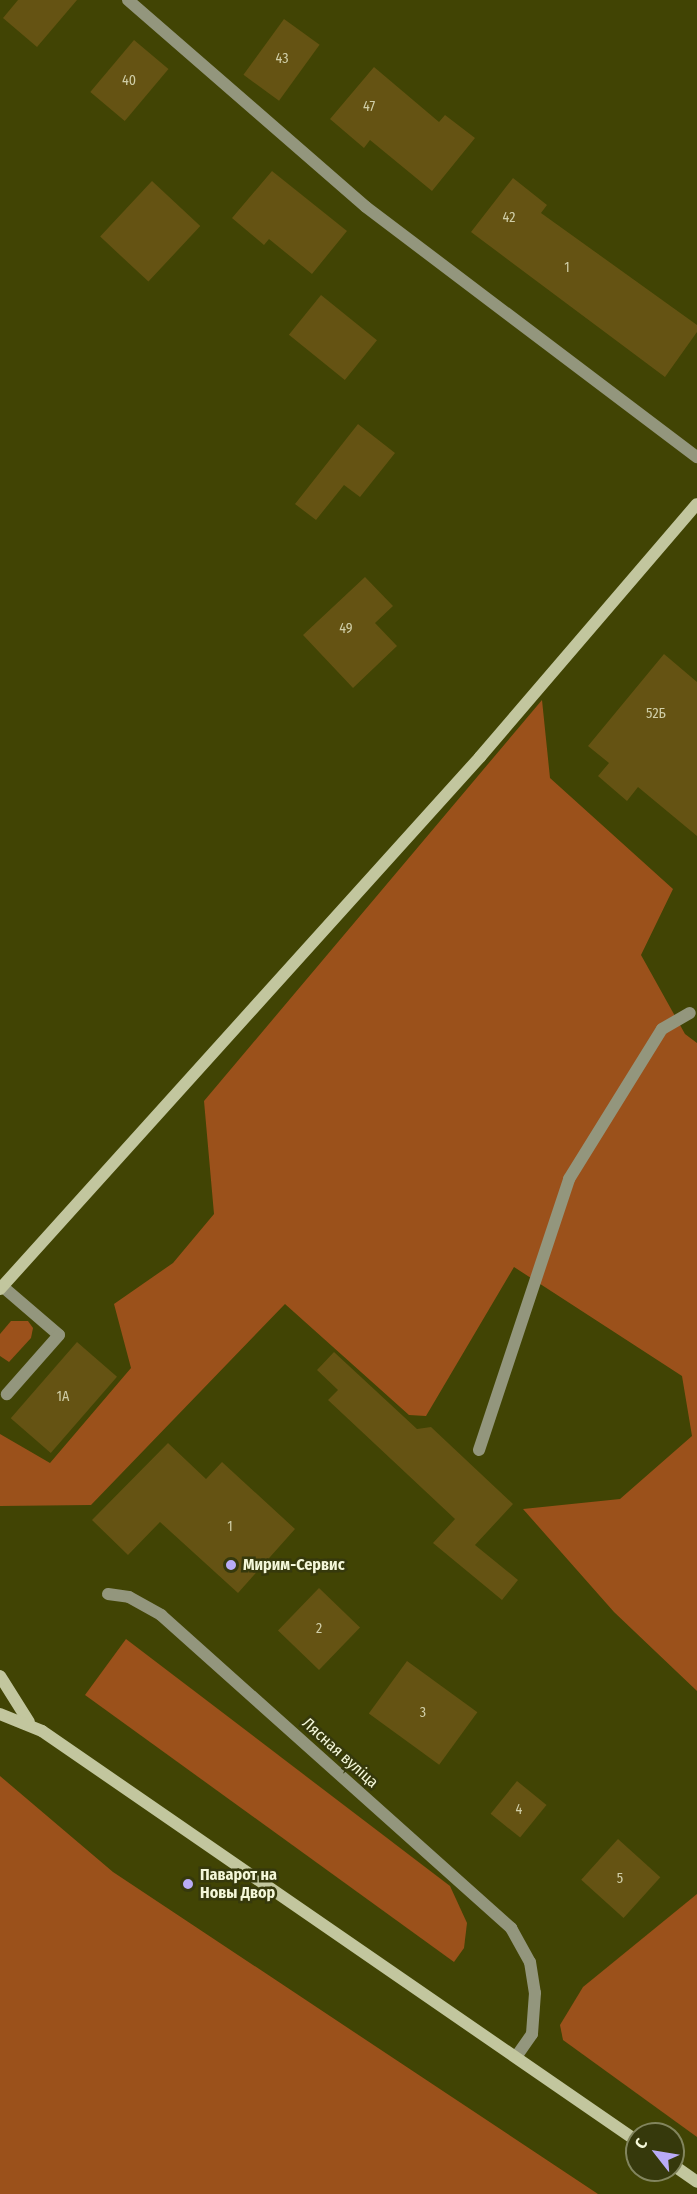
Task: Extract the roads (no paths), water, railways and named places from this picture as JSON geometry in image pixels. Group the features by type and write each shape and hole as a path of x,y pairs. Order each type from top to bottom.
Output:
{"main road":[{"path":"1,1288 480,757 697,504"},
{"path":"0,1676 29,1722"},
{"path":"0,1714 29,1722 625,2133"}],"street":[{"path":"128,0 366,207 697,457"},
{"path":"479,1450 569,1179 662,1029 690,1013"},
{"path":"1,1288 59,1335 7,1394"},
{"name":"Лясная вуліца","path":"108,1594 129,1597 160,1615 511,1928 530,1962 535,1993 532,2034 516,2057"}],"place":[{"name":"Мирим-Сервис","path":"231,1565"},
{"name":"Паварот на Новы Двор","path":"188,1884"}]}
